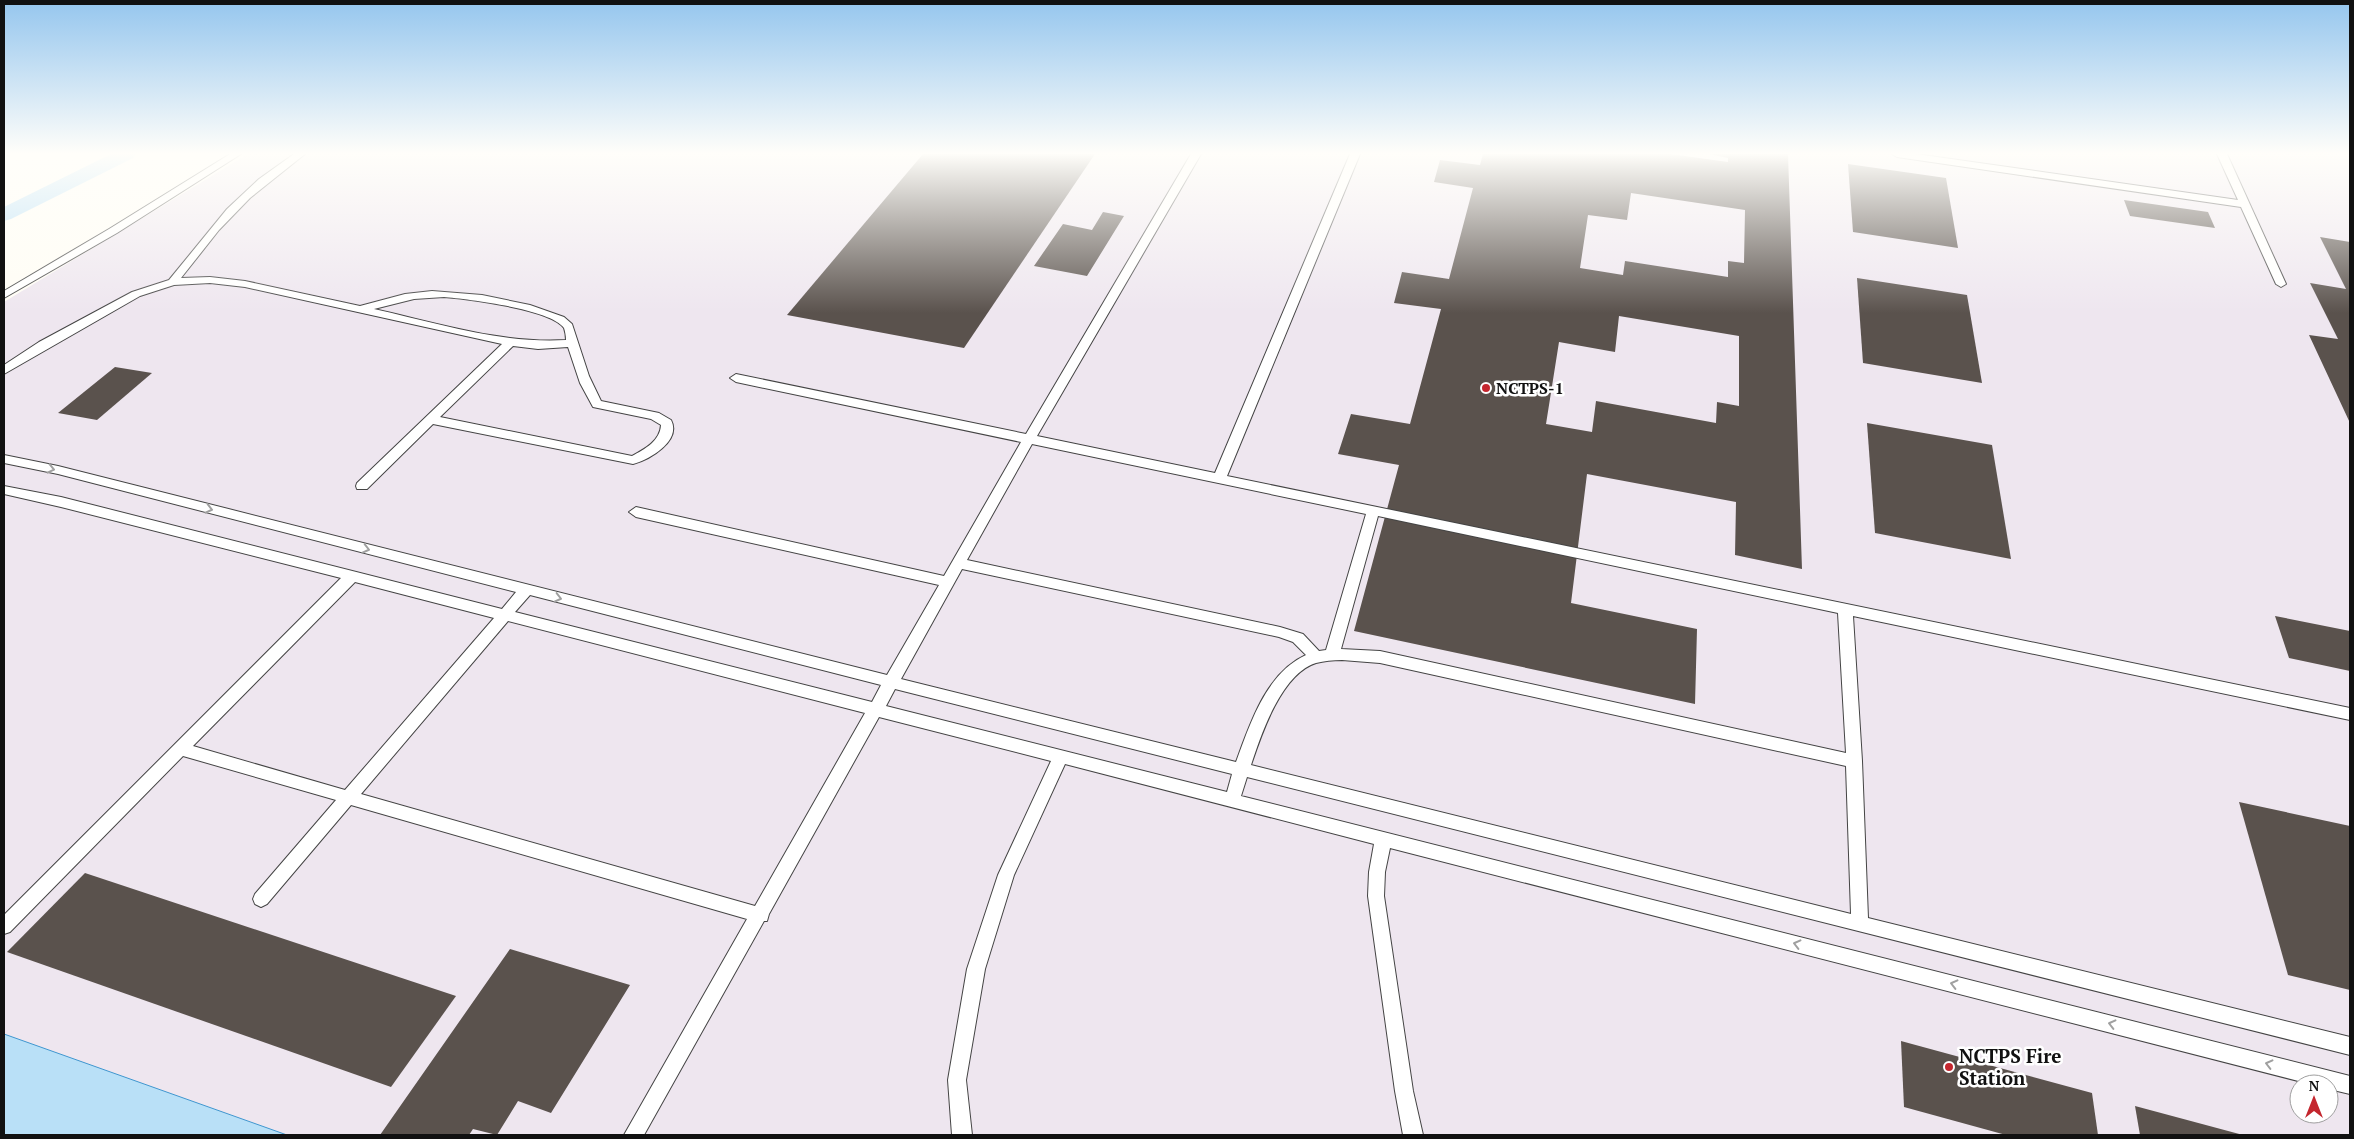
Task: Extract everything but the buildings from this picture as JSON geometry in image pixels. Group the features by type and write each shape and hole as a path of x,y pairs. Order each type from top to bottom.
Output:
{"lane":[{"path":"4,295 151,207"},
{"path":"173,282 205,239 233,207"},
{"path":"634,1135 761,915 1029,439 1165,207"},
{"path":"1219,478 1332,207"},
{"path":"2245,207 2281,284"},
{"path":"4,370 43,345 136,294 173,282 210,280 245,284 510,342 538,345 573,344"},
{"path":"360,308 403,298 432,294 455,294 518,306 555,316 568,325 590,394 597,404 655,416 667,423 668,429 661,442 647,454 633,460 431,419"},
{"path":"362,486 510,342"},
{"path":"736,378 2350,714"},
{"path":"4,459 58,470 891,682 2350,1046"},
{"path":"4,490 61,502 2350,1085"},
{"path":"1324,657 1373,510"},
{"path":"636,512 948,582"},
{"path":"958,564 1280,632 1298,638 1324,657"},
{"path":"4,926 351,577"},
{"path":"261,899 526,590"},
{"path":"1845,609 1854,761 1860,924"},
{"path":"1232,800 1267,704 1283,680 1306,661 1340,653 1380,657 1854,761"},
{"path":"179,749 350,796 761,915"},
{"path":"962,1135 957,1080 976,969 1006,875 1061,757"},
{"path":"1383,839 1377,872 1376,896 1404,1091 1413,1135"}],"shaded area":[{"path":"160,207 2350,207 2350,1135 4,1135 4,302"}],"water":[{"path":"4,1034 287,1135 4,1135"}],"waterway":[{"path":"4,215 20,207"}],"place":[{"name":"NCTPS-1","path":"1486,388"},
{"name":"NCTPS Fire Station","path":"1949,1067"}]}
